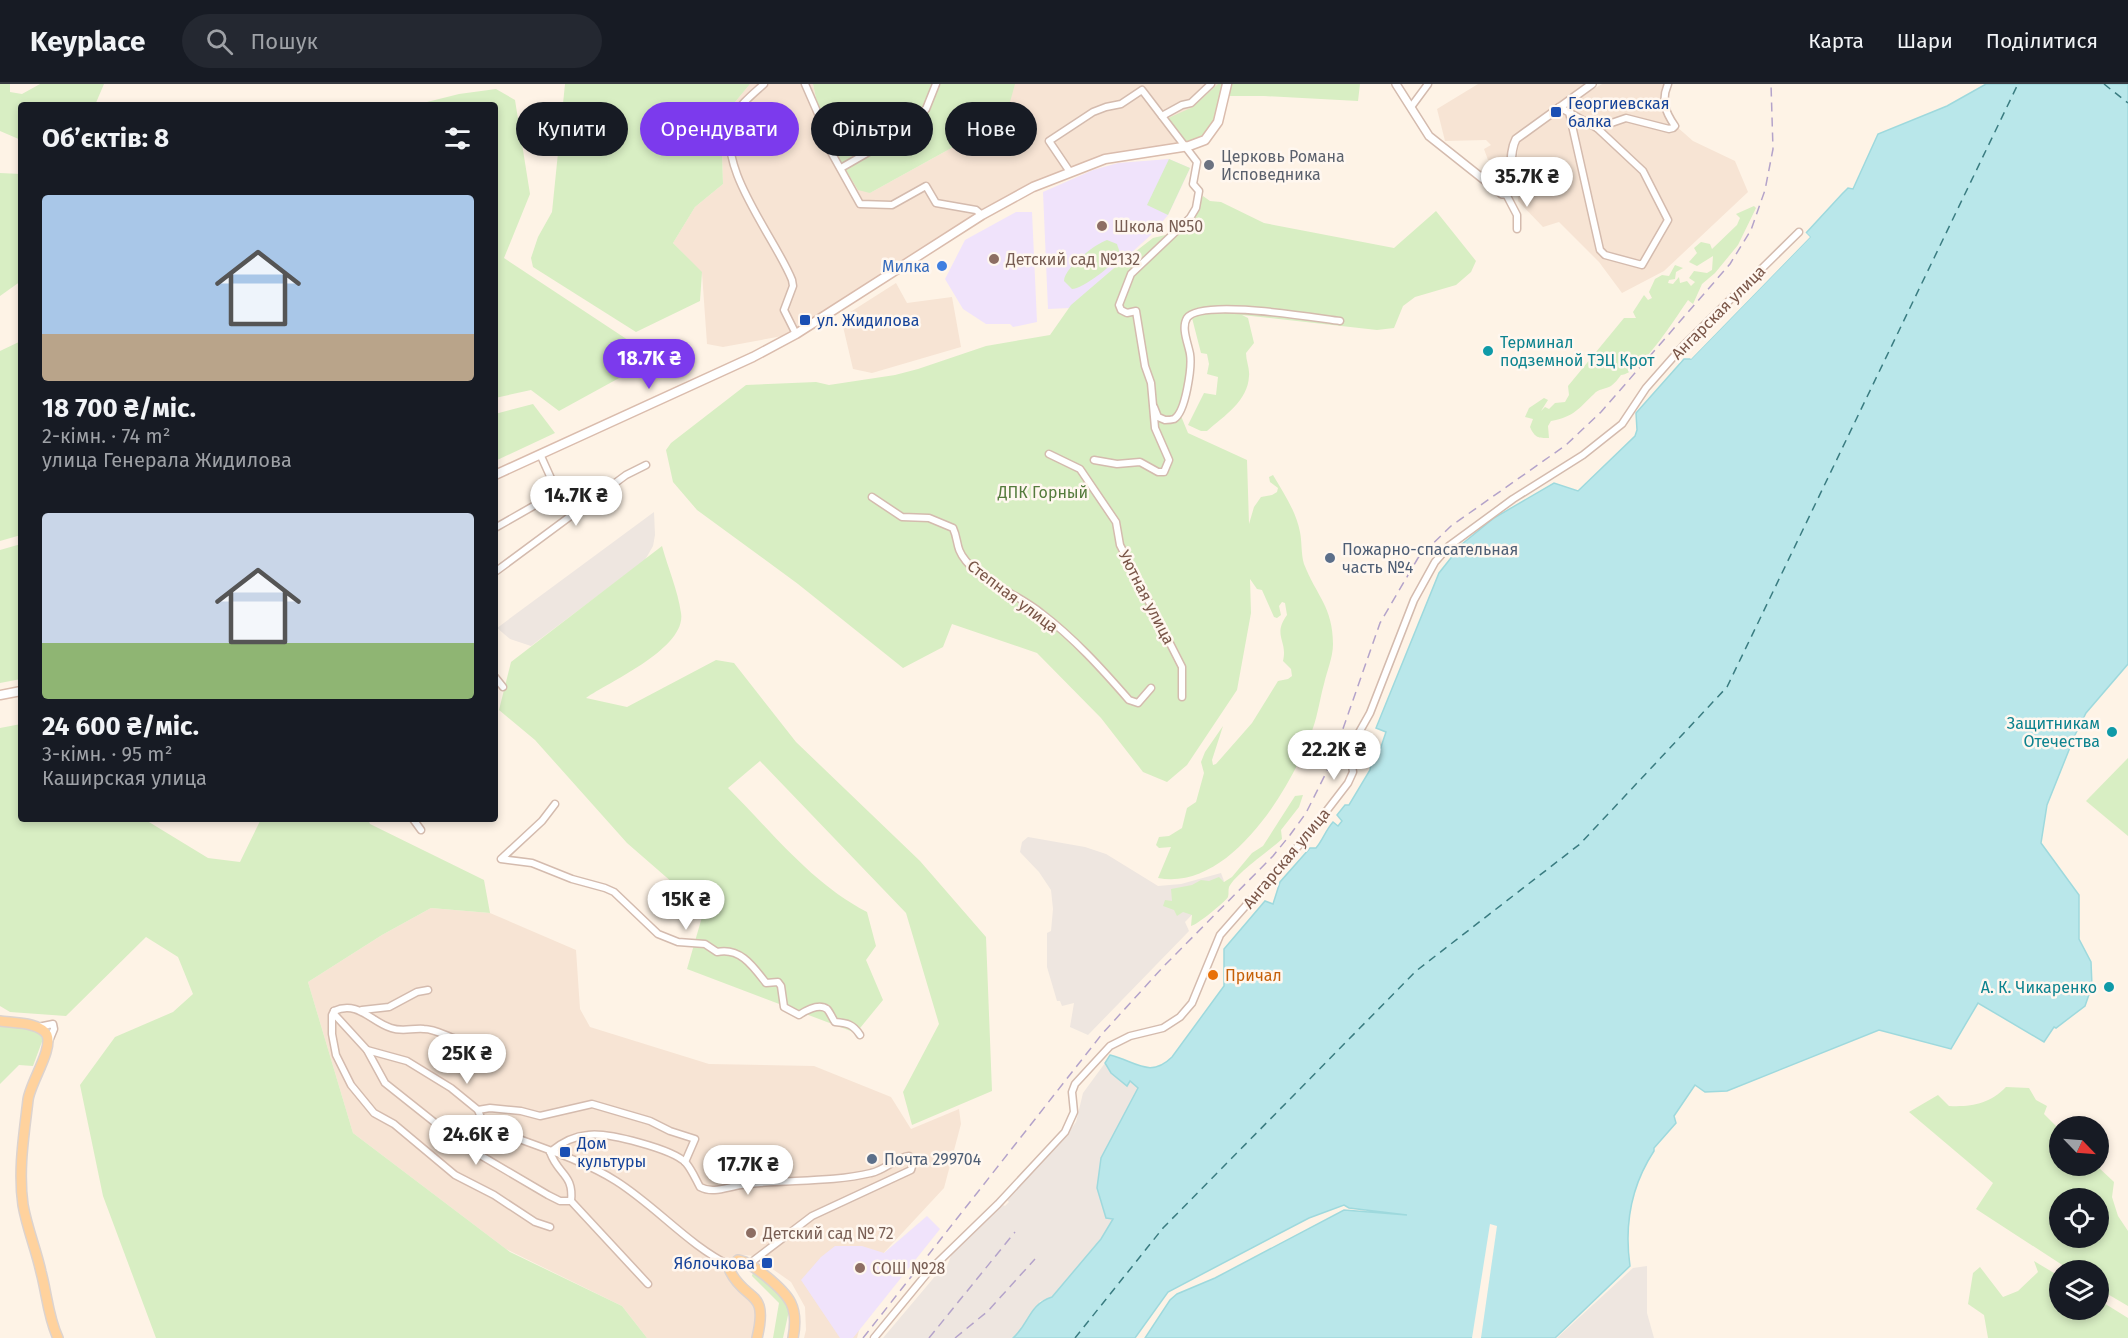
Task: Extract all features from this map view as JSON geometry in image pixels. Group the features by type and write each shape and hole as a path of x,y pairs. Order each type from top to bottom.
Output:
{"main road":[{"path":"498,474 743,362 796,334 982,215 1034,187 1105,159 1185,147 1205,140 1218,123 1227,84"},
{"path":"0,695 18,692"},
{"path":"0,1021 37,1028 47,1035 48,1045 28,1096 21,1188 27,1224 41,1270 51,1321 58,1338"},
{"path":"757,1338 761,1320 760,1306 730,1271 731,1266 738,1260 748,1264 781,1288 790,1299 795,1316 794,1338"}],"street":[{"path":"765,84 743,103 734,118 729,135 731,158 756,214 792,280 793,286 784,309 796,334"},
{"path":"805,84 819,116 826,143 860,204 892,205 926,186 936,203 976,210 982,215"},
{"path":"841,168 874,149 926,109 936,84"},
{"path":"1161,116 1191,103 1211,84"},
{"path":"1396,84 1429,136 1488,182 1498,194 1506,194"},
{"path":"1411,107 1428,84"},
{"path":"1597,128 1626,118 1673,128 1675,126 1665,109 1663,99 1668,84"},
{"path":"1517,229 1517,215 1506,194 1509,185 1511,148 1516,139 1589,85"},
{"path":"1070,172 1049,141 1093,112 1121,104 1142,90 1197,162 1193,184 1199,191 1196,208 1181,228 1131,274 1119,305 1126,313 1136,311 1145,366 1151,383 1155,428 1169,460 1164,472 1158,472 1140,462 1117,464 1094,460"},
{"path":"1558,107 1569,112 1597,128 1643,171 1668,220 1642,266 1602,253 1569,112"},
{"name":"Ангарская улица","path":"874,1338 929,1270 998,1204 1065,1132 1074,1112 1072,1092 1075,1084 1110,1046 1130,1036 1162,1028 1180,1017 1192,1002 1220,935 1308,835 1348,783 1353,772 1350,753 1352,745 1370,713 1414,600 1435,562 1449,546 1513,499 1583,455 1622,424 1646,388 1683,346 1799,232"},
{"path":"1153,404 1158,417 1165,420 1174,419 1180,412 1186,396 1191,357 1185,329 1186,321 1194,313 1210,309 1241,310 1340,321"},
{"path":"498,526 551,496 554,485 540,454"},
{"name":"Уютная улица","path":"1049,454 1080,469 1116,522 1120,545 1182,668 1182,697"},
{"path":"498,570 626,475 646,465"},
{"name":"Степная улица","path":"872,497 902,517 929,518 953,528 956,534 956,548 970,566 1043,614 1076,642 1129,700 1138,703 1151,688"},
{"path":"498,681 503,687"},
{"path":"555,804 542,821 501,859 532,863 614,892 658,934 678,942 705,944 717,951 729,949 742,956 766,983 778,982 781,986 784,1007 793,1014 799,1015 808,1009 823,1007 835,1022 848,1023 860,1035"},
{"path":"415,822 421,830"},
{"path":"428,990 417,992 389,1007 362,1010 341,1009 332,1015 332,1034 336,1055 351,1085 374,1113 394,1124 455,1175 494,1195 535,1222 550,1227"},
{"path":"362,1010 381,1025 392,1029 427,1029 456,1039"},
{"path":"335,1013 367,1050 385,1083 463,1145 548,1195 560,1201 571,1201"},
{"path":"367,1050 407,1061 451,1088 478,1110 483,1123 614,1179 662,1214 703,1250 731,1266"},
{"path":"478,1110 485,1107 521,1110 540,1116 592,1104 650,1121 695,1139 685,1162"},
{"path":"550,1152 575,1137 600,1134 662,1150 685,1162 700,1187 712,1191 760,1182 858,1176 874,1173 903,1157 909,1156 914,1160 911,1170 812,1216 748,1264"},
{"path":"550,1152 555,1166 565,1173 572,1187 571,1201 648,1284"}],"shaded area":[{"path":"750,84 813,84 817,102 811,102 811,156 841,156 870,193 945,152 945,156 1037,156 1037,102 1002,102 1014,84 1227,84 1206,140 1104,163 1030,185 793,334 723,347 707,344 702,273 673,243 695,207 723,184 722,156 799,156 799,102 735,102"},
{"path":"1478,84 1592,84 1516,139 1510,165 1504,168 1497,167 1488,160 1484,149 1491,145 1486,140 1445,141 1437,109"},
{"path":"1602,84 1670,84 1666,113 1668,119 1693,141 1735,161 1748,192 1664,271 1622,293 1599,262 1559,222 1543,227 1518,201 1516,165 1519,142 1569,104"},
{"name":"Школа №50","path":"1169,159 1190,168 1168,215 1151,235 1070,308 1048,309 1043,192 1093,170 1118,163"},
{"name":"Детский сад №132","path":"1016,212 1032,212 1037,322 1013,327 1010,324 986,324 963,309 945,279 965,240"},
{"path":"896,283 907,303 952,297 961,347 872,373 853,369 841,318"},
{"path":"654,512 653,546 645,560 531,646 510,639 498,627"},
{"path":"1028,837 1085,847 1106,854 1158,886 1181,884 1221,873 1224,881 1185,922 1189,931 1088,1035 1070,1027 1074,1003 1062,1006 1060,1001 1057,1001 1047,967 1047,933 1051,931 1053,909 1051,890 1039,872 1020,852 1022,842"},
{"path":"431,908 490,913 576,950 580,1009 590,1027 709,1064 814,1066 891,1097 911,1129 959,1109 961,1124 944,1188 878,1259 857,1338 804,1338 805,1307 791,1282 754,1256 744,1255 735,1258 734,1272 758,1311 756,1338 647,1338 622,1306 506,1249 353,1133 308,982 382,935"},
{"path":"1105,1063 1111,1073 1127,1086 1130,1081 1138,1088 1104,1155 1114,1218 1101,1239 1052,1298 1040,1301 1022,1331 1013,1338 883,1338 942,1268 946,1269 952,1253 1009,1202 1007,1200 1022,1181 1066,1136 1076,1122 1083,1093"},
{"name":"СОШ №28","path":"927,1216 940,1229 853,1338 840,1338 801,1280 821,1257 835,1246 862,1246 884,1253"},
{"path":"1647,1266 1647,1313 1654,1338 1557,1338 1633,1268"}],"green space":[{"path":"0,84 10,84 10,92 22,94 40,84 104,84 96,102 18,102 18,139 0,131"},
{"path":"565,84 750,84 735,102 640,102 640,156 722,156 723,184 695,207 673,243 702,272 700,301 636,332 533,267 531,258 538,237 552,212 558,156 628,156 628,102 563,102"},
{"path":"813,84 1015,84 1010,102 945,102 945,152 870,193 858,190 837,156 933,156 933,102 817,102"},
{"path":"1218,84 1225,84 1212,132 1191,143 1183,142 1166,119 1193,107"},
{"path":"1232,84 1360,84 1358,101 1228,96"},
{"path":"496,89 515,100 516,156 524,156 530,194 504,258 631,342 621,377 559,411 531,390 498,397 498,102 427,102 459,94"},
{"path":"1169,159 1190,168 1168,215 1147,205"},
{"path":"0,173 18,174 18,283 0,296"},
{"name":"ДПК Горный","path":"1203,196 1264,223 1394,248 1436,211 1476,261 1471,272 1456,285 1415,297 1403,306 1394,328 1377,330 1242,315 1248,318 1254,343 1246,353 1248,385 1234,407 1207,431 1201,431 1188,425 1204,393 1216,395 1218,377 1207,374 1209,364 1207,354 1201,353 1192,318 1200,315 1190,317 1185,329 1192,358 1181,416 1188,433 1247,460 1249,524 1254,507 1261,497 1277,492 1278,488 1270,482 1269,477 1273,475 1296,517 1304,564 1327,611 1332,631 1333,649 1315,723 1304,752 1274,805 1255,830 1233,852 1210,869 1185,878 1158,878 1171,847 1159,848 1156,845 1159,837 1169,836 1182,828 1187,808 1196,802 1204,773 1201,762 1205,752 1223,726 1212,760 1213,765 1216,764 1252,723 1278,681 1292,676 1291,669 1283,661 1284,648 1280,633 1287,615 1285,603 1282,602 1279,606 1281,615 1274,617 1262,590 1257,589 1250,579 1251,613 1237,690 1187,765 1167,782 1143,772 1101,718 1037,653 952,624 943,647 903,668 798,584 697,510 673,482 666,450 671,443 746,385 816,382 829,385 895,375 986,346 1050,335 1071,305 1113,269 1153,238 1178,232 1193,216"},
{"path":"1754,206 1756,208 1738,245 1715,273 1702,284 1693,304 1688,300 1648,355 1629,372 1621,375 1611,386 1596,392 1576,411 1551,421 1548,426 1549,438 1535,435 1530,427 1533,419 1525,417 1529,408 1544,398 1548,400 1541,411 1545,407 1549,409 1555,403 1565,402 1569,395 1568,386 1624,318 1636,318 1633,312 1644,295 1648,300 1652,298 1649,292 1655,279 1662,275 1669,276 1675,265 1683,268 1676,272 1675,279 1669,280 1668,283 1673,284 1679,277 1680,283 1687,281 1691,286 1695,282 1689,278 1694,271 1707,273 1712,270 1713,256 1697,266 1689,262 1697,253 1694,248 1701,242 1710,244 1712,249 1737,225 1740,218 1736,214"},
{"path":"1107,240 1117,244 1119,253 1117,258 1090,281 1072,289 1064,281 1074,263 1088,251"},
{"path":"18,342 18,536 0,541 0,351"},
{"path":"533,404 555,433 498,460 498,413"},
{"path":"18,545 18,680 0,683 0,550"},
{"path":"662,546 680,605 680,626 672,639 660,651 586,698 627,707 716,660 734,663 796,742 920,861 986,937 992,1091 912,1125 903,1092 939,1024 906,913 760,761 728,788 810,872 828,887 867,912 876,946 866,960 883,1000 856,1033 687,969 704,910 627,843 535,740 499,710 511,662"},
{"path":"18,725 18,822 149,822 208,858 240,862 260,822 369,822 484,880 490,913 431,908 382,935 308,982 353,1133 510,1252 622,1306 647,1338 156,1338 103,1196 80,1085 115,1037 173,1012 193,994 178,957 146,937 66,1016 10,1012 0,1006 0,728"},
{"path":"2128,758 2128,836 2086,801"},
{"path":"1303,795 1299,807 1281,830 1282,839 1238,875 1229,887 1228,897 1211,913 1191,926 1192,915 1183,912 1177,916 1174,910 1163,906 1165,900 1172,901 1171,889 1219,877 1224,882 1232,877 1252,853 1263,846 1295,796"},
{"path":"0,1025 30,1028 43,1039 33,1066 19,1065 0,1084"},
{"path":"2006,1087 2029,1088 2036,1100 2047,1106 2044,1114 2049,1119 2049,1176 2108,1176 2114,1182 2112,1197 2118,1216 2128,1231 2128,1306 2109,1295 2109,1260 2055,1260 1976,1209 1993,1183 1909,1112 1938,1095 1949,1106 1973,1105 1993,1097"},
{"path":"2034,1261 2049,1270 2049,1320 2109,1320 2109,1306 2128,1318 2128,1338 1988,1338 1984,1315 1968,1304 1973,1273 1980,1267 2003,1297 2018,1291 2038,1272"},
{"path":"754,1269 765,1277 771,1288 782,1289 790,1306 783,1338 773,1338 779,1303 752,1276"}],"water":[{"path":"1986,84 2128,84 2128,664 2086,713 2075,735 2047,805 2041,843 2079,895 2079,939 2091,962 2092,986 2085,1006 2056,1028 2054,1027 2044,1042 1978,1003 1951,1049 1879,1030 1727,1091 1705,1092 1695,1085 1674,1116 1676,1123 1654,1148 1640,1178 1629,1220 1630,1266 1555,1338 1145,1338 1170,1300 1177,1294 1215,1278 1344,1210 1407,1215 1349,1208 1344,1205 1309,1218 1168,1292 1135,1338 1013,1338 1038,1305 1052,1297 1101,1239 1113,1219 1106,1218 1097,1188 1101,1158 1138,1088 1130,1081 1127,1086 1111,1073 1105,1063 1110,1055 1149,1068 1157,1067 1172,1057 1224,986 1224,949 1265,901 1273,904 1280,882 1310,848 1316,848 1333,822 1338,826 1342,821 1337,815 1345,805 1349,805 1370,770 1373,755 1371,750 1379,753 1386,732 1376,728 1439,573 1462,544 1494,518 1554,483 1578,491 1635,436 1636,413 1684,359 1691,359 1810,237 1806,233 1842,194 1848,188 1853,189 1878,134 1947,106"}],"pier":[{"path":"1804,231 1810,237 1691,359 1688,356 1806,237"},
{"path":"1490,1224 1497,1226 1481,1338 1472,1338"}],"ferry route":[{"path":"1075,1338 1163,1228 1416,971 1580,844 1727,687 2018,84"},
{"path":"2104,84 2128,103"}],"railway":[{"path":"863,1338 1102,1034 1163,967 1273,856 1306,813 1331,763 1380,623 1418,558 1451,526 1566,445 1601,412 1730,264 1751,230 1765,190 1773,149 1771,84"},
{"path":"929,1338 1015,1232"},
{"path":"955,1338 988,1311 1035,1259"}],"place":[{"name":"Георгиевская балка","path":"1556,112"},
{"name":"Церковь Романа Исповедника","path":"1209,165"},
{"name":"Школа №50","path":"1102,226"},
{"name":"Детский сад №132","path":"994,259"},
{"name":"Милка","path":"942,266"},
{"name":"ул. Жидилова","path":"805,320"},
{"name":"Терминал подземной ТЭЦ Крот","path":"1488,351"},
{"name":"Пожарно-спасательная часть №4","path":"1330,558"},
{"name":"Защитникам Отечества","path":"2112,732"},
{"name":"Причал","path":"1213,975"},
{"name":"А. К. Чикаренко","path":"2109,987"},
{"name":"Дом культуры","path":"565,1152"},
{"name":"Почта 299704","path":"872,1159"},
{"name":"Детский сад № 72","path":"751,1233"},
{"name":"Яблочкова","path":"767,1263"},
{"name":"СОШ №28","path":"860,1268"}]}
